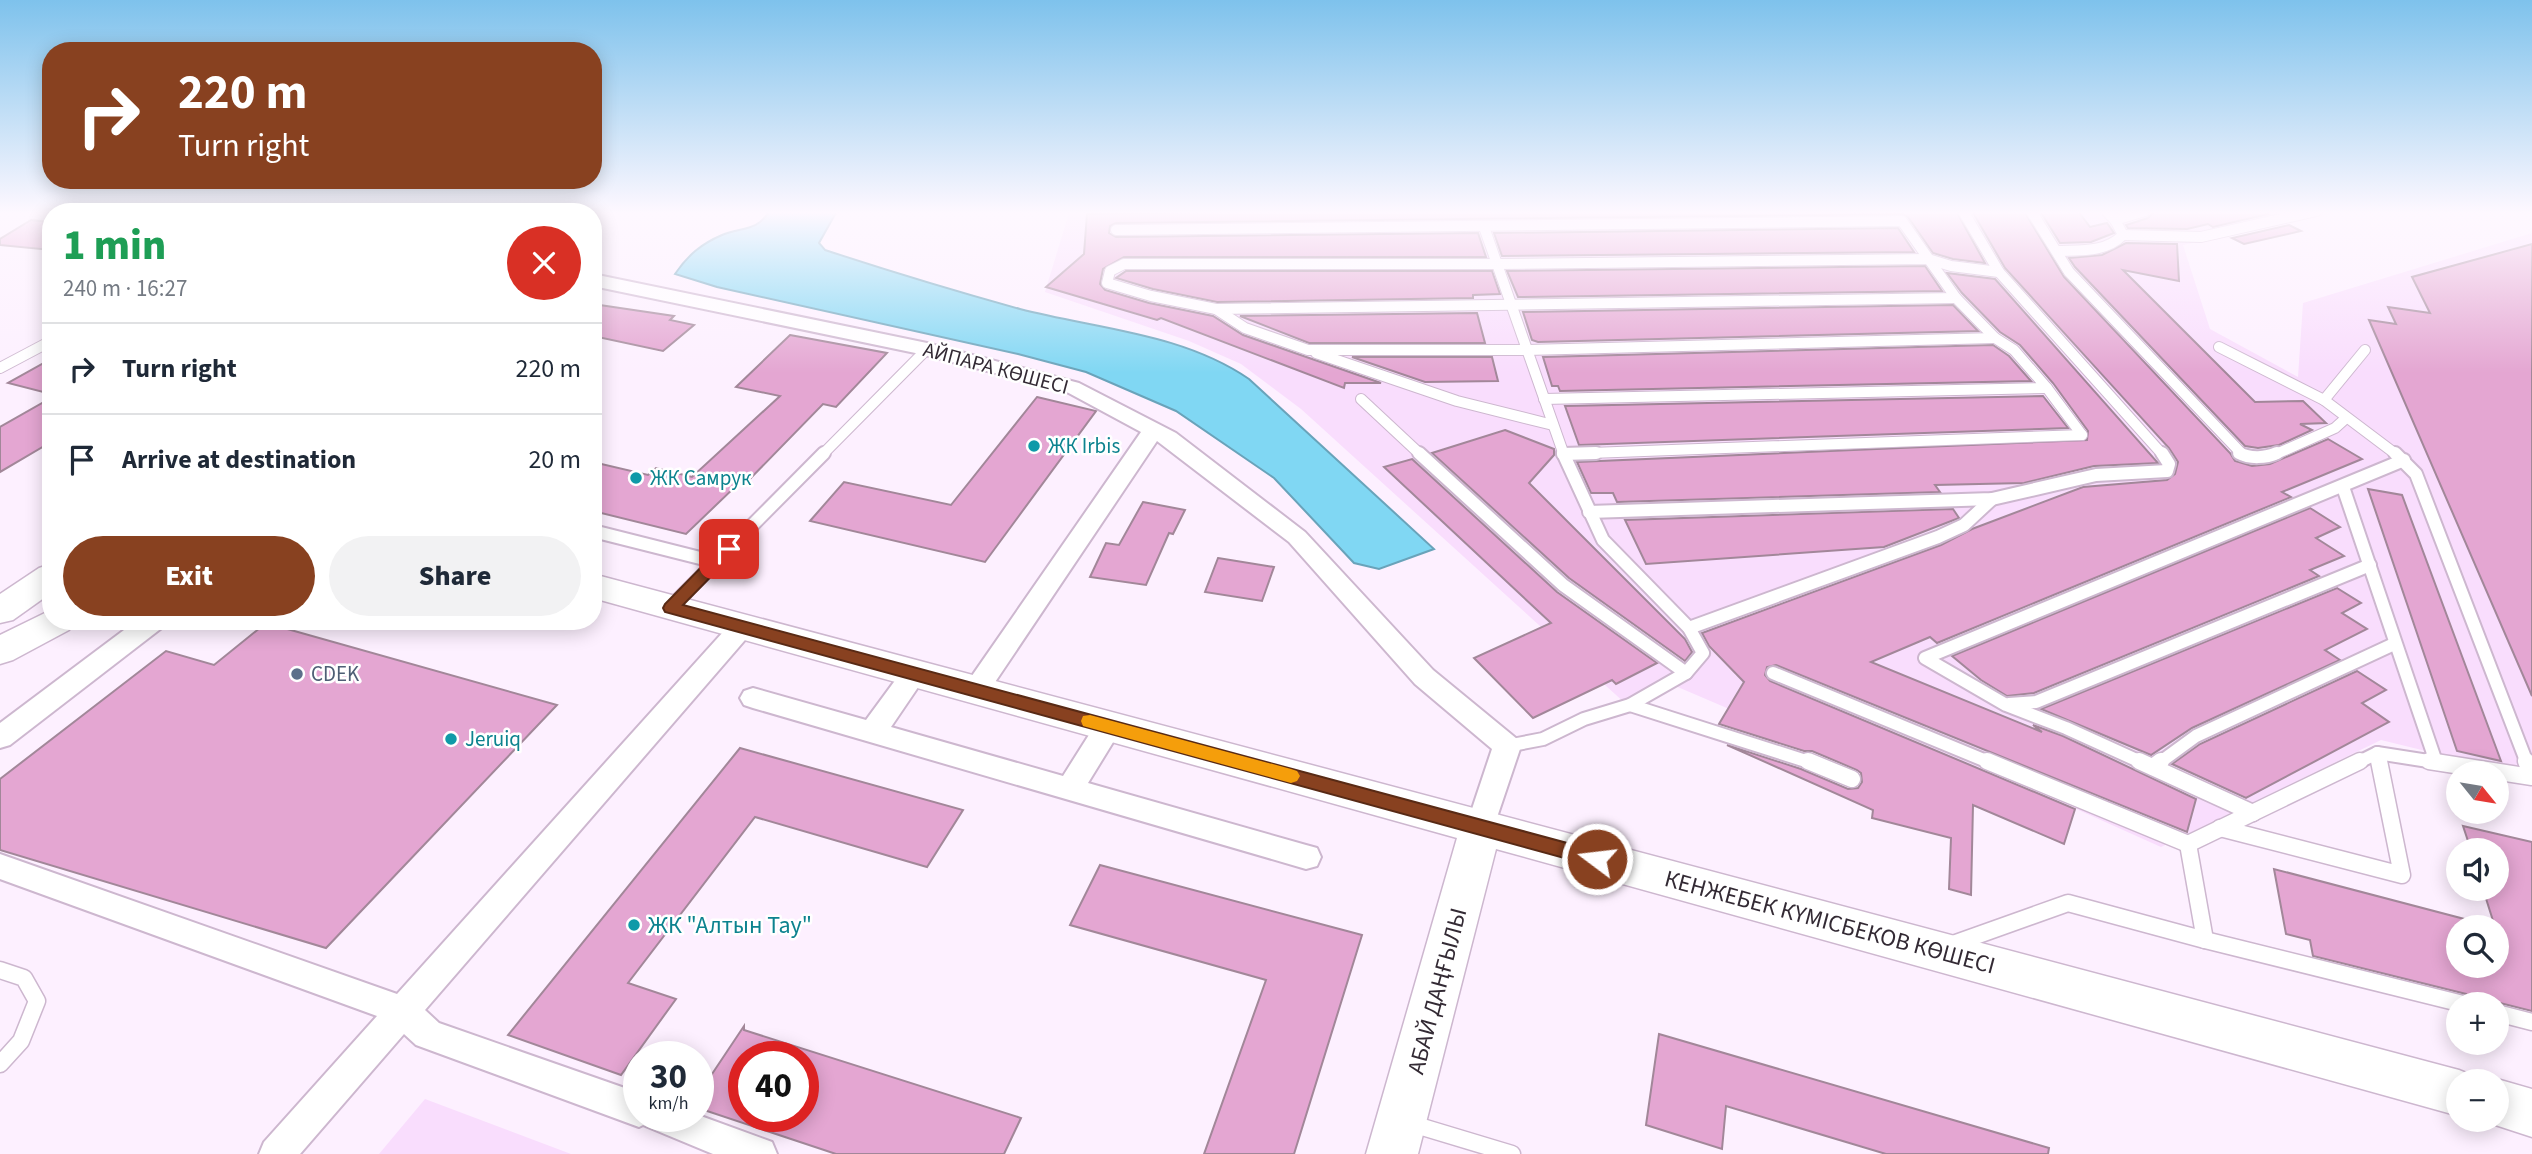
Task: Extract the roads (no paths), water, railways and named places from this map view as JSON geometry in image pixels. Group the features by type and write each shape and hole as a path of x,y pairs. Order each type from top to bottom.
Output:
{"street":[{"name":"АЙПАРА КӨШЕСІ","path":"602,282 928,349 1072,387 1168,438 1297,537 1424,677 1507,746"},
{"path":"976,690 1153,430"},
{"path":"0,611 42,582"},
{"name":"КЕНЖЕБЕК КҮМІСБЕКОВ КӨШЕСІ","path":"602,589 2446,1089"},
{"path":"276,1154 742,626"},
{"path":"0,651 42,628"},
{"path":"0,738 142,630"},
{"path":"872,733 914,674"},
{"path":"753,698 1306,857"},
{"path":"1070,789 1109,726"},
{"path":"1481,827 1507,746"},
{"name":"АБАЙ ДАҢҒЫЛЫ","path":"1397,1138 1481,827"},
{"path":"0,866 403,1011 428,1034 623,1104"},
{"path":"2509,1106 2532,1113"},
{"path":"699,1132 759,1154"}],"lane":[{"path":"1122,265 1110,271 1107,283 1216,309 1956,298"},
{"path":"1496,265 1563,454 1588,512 1603,540 1689,628 1703,653 1686,673 1630,705 1584,719 1542,739 1507,746"},
{"path":"1563,454 2082,435 2014,350 1995,338 1956,298 1932,265"},
{"path":"1947,265 1999,272"},
{"path":"1588,512 1992,499 2096,475 2167,471 2168,464 2161,452 1995,265"},
{"path":"2065,265 2238,452 2247,457 2271,456 2335,428 2345,419"},
{"path":"1216,309 1245,328 1375,375 1457,401 1553,425"},
{"path":"1308,350 1527,350 1995,338"},
{"path":"0,368 42,346"},
{"path":"1773,673 2188,844 2377,752 2532,777 2416,474 2404,460 2345,419 2324,400 2219,347"},
{"path":"671,608 928,349"},
{"path":"2324,400 2365,350"},
{"path":"1544,399 2047,388"},
{"path":"1361,399 1563,585 1686,673"},
{"path":"2253,813 2006,705 1925,658 2404,460"},
{"path":"2343,486 2394,644 2436,762"},
{"path":"1689,628 1938,537 1964,525 1992,499"},
{"path":"602,533 716,562"},
{"path":"2006,705 2036,702 2370,565"},
{"path":"2153,767 2196,736 2394,644"},
{"path":"1630,705 1793,755 1852,779"},
{"path":"2220,828 2402,875 2377,752"},
{"path":"2188,844 2205,940"},
{"path":"1935,951 2068,903 2446,1000"},
{"path":"0,970 24,978 37,1001 21,1041 0,1064"},
{"path":"2509,1016 2532,1022"},
{"path":"1397,1138 1511,1154"}],"water":[{"path":"683,265 871,265 1020,309 1138,334 1196,351 1249,379 1434,549 1379,569 1354,563 1274,478 1176,411 1086,372 1018,354 717,287 675,274"}],"place":[{"name":"ЖК Irbis","path":"1034,446"},
{"name":"ЖК Самрук","path":"636,478"},
{"name":"CDEK","path":"297,674"},
{"name":"Jeruiq","path":"451,739"},
{"name":"ЖК \"Алтын Тау\"","path":"634,925"}]}
